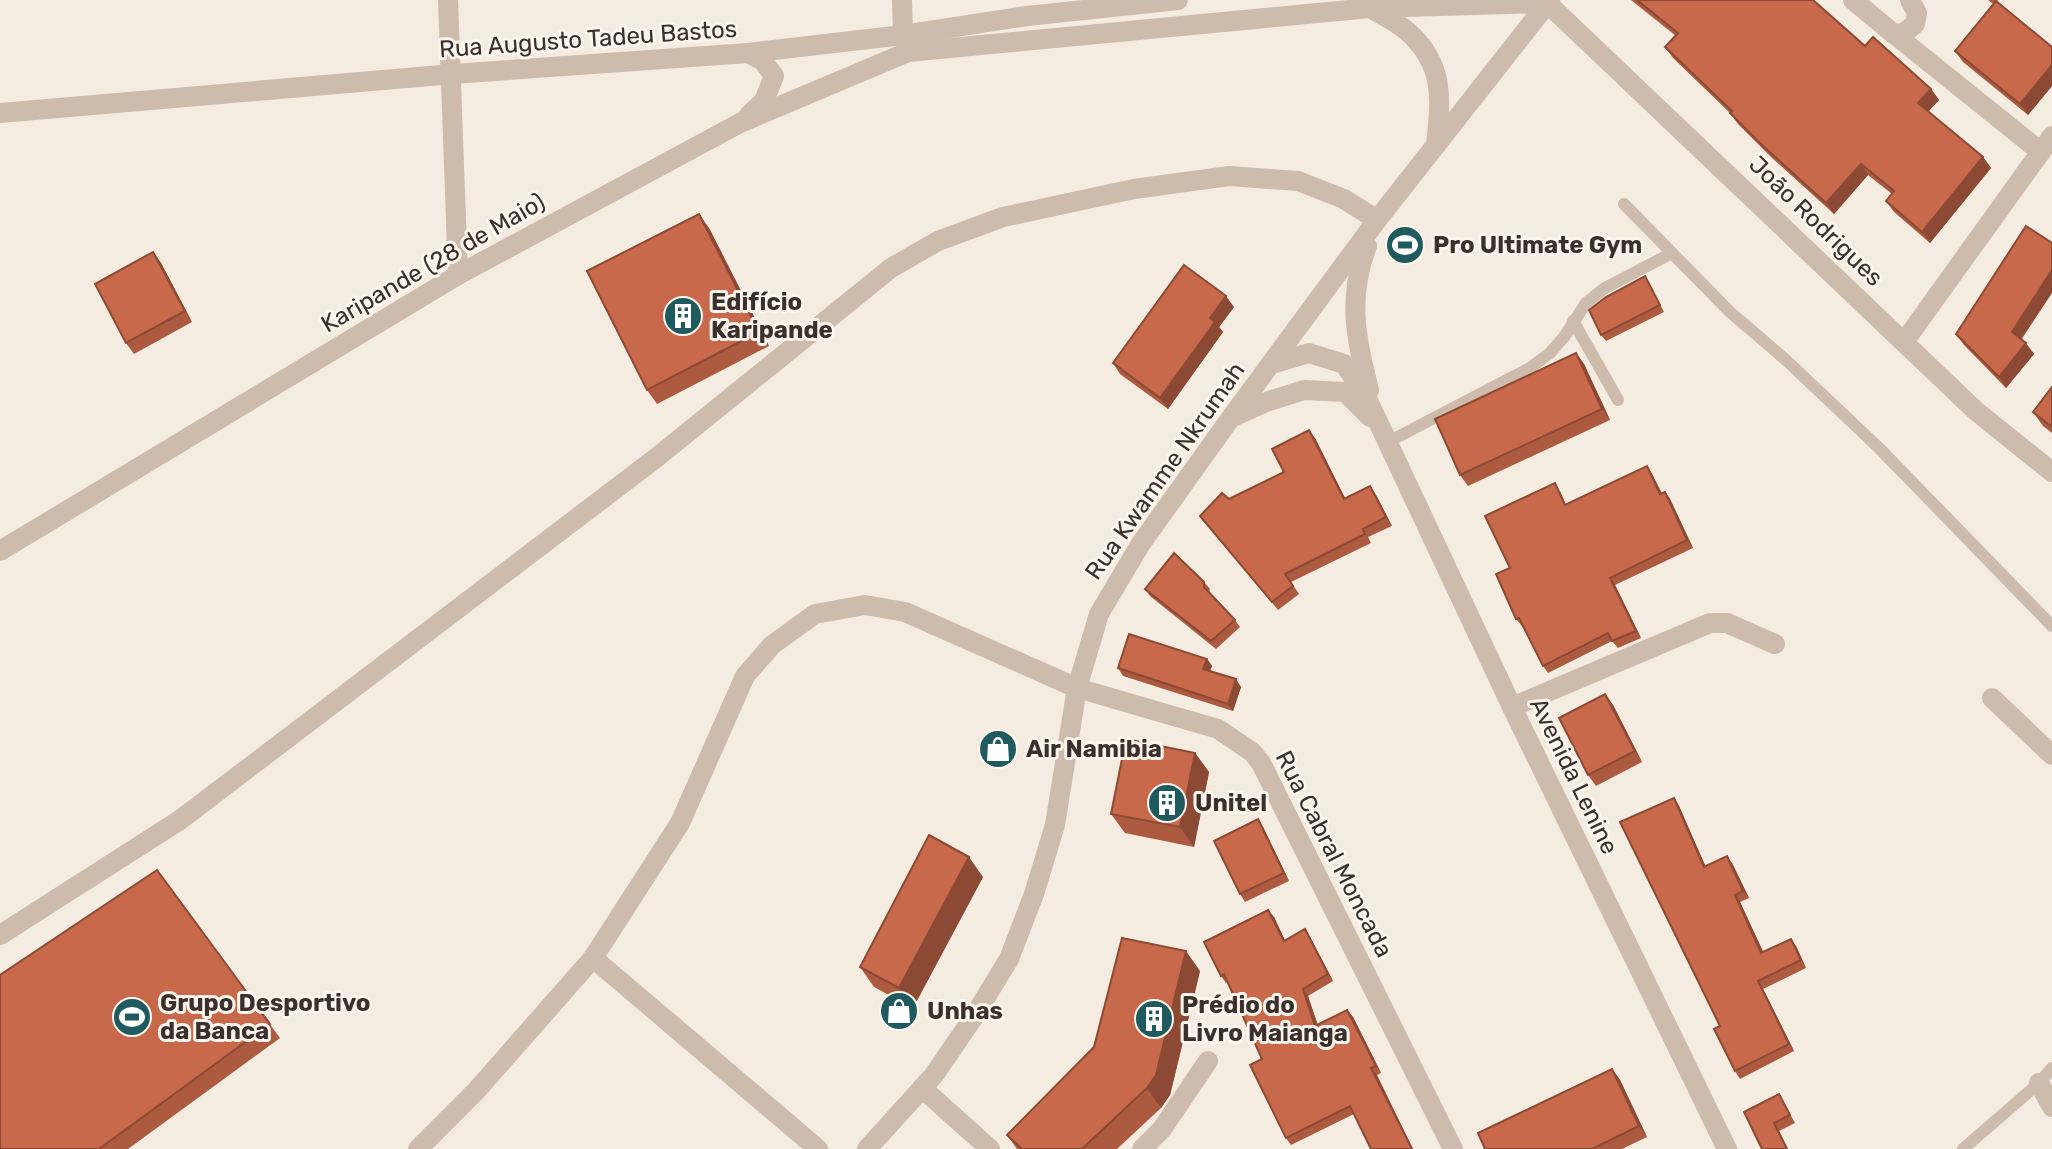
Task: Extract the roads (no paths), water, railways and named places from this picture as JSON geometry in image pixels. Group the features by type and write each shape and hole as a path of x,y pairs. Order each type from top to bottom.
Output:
{"street":[{"path":"448,0 458,275"},
{"path":"902,0 905,44"},
{"name":"Rua Augusto Tadeu Bastos","path":"905,44 1027,16 1178,0"},
{"path":"1853,0 1894,34 2046,144 1904,342"},
{"path":"1894,34 1904,33 1915,24 1917,13 1910,0"},
{"name":"Rua Augusto Tadeu Bastos","path":"0,113 453,74 905,44 1370,8 1548,1"},
{"name":"Rua Kwamme Nkrumah","path":"867,1149 922,1088 973,1018 1009,959 1034,894 1055,825 1077,688 1099,614 1140,545 1230,419 1377,220 1548,1"},
{"name":"João Rodrigues","path":"1548,1 1976,411 2052,472"},
{"path":"1370,8 1407,31 1434,64 1441,104 1436,146"},
{"name":"Karipande (28 de Maio)","path":"0,551 458,275 740,123 905,44"},
{"path":"740,123 764,101 774,76 763,61 748,53"},
{"path":"0,935 180,820 656,458 891,268 938,241 1003,217 1134,189 1229,176 1298,181 1344,199 1377,220 1360,266 1354,297 1357,340 1382,434"},
{"name":"Avenida Lenine","path":"1272,364 1309,353 1344,364 1364,392 1720,1146"},
{"name":"Avenida Lenine","path":"1230,419 1266,402 1304,390 1345,392 1382,434"},
{"name":"Rua Cabral Moncada","path":"418,1149 476,1091 593,958 680,823 745,676 772,645 815,614 865,605 905,612 1077,688 1218,729 1252,752 1261,763 1453,1149"},
{"path":"1512,707 1710,623 1727,623 1775,644"},
{"path":"1992,698 2052,755"},
{"path":"593,958 818,1149"},
{"path":"1142,1149 1162,1129 1208,1061"},
{"path":"2046,1075 2052,1107"},
{"path":"922,1088 990,1149"}],"lane":[{"path":"1624,204 1730,312 1879,448 2052,626"},
{"path":"1382,434 1530,368 1550,353 1586,303 1605,288 1672,253"},
{"path":"1573,321 1618,400"},
{"path":"1963,1149 2046,1075"}],"place":[{"name":"Pro Ultimate Gym","path":"1405,245"},
{"name":"Edifício Karipande","path":"683,316"},
{"name":"Air Namibia","path":"998,749"},
{"name":"Unitel","path":"1167,803"},
{"name":"Unhas","path":"899,1011"},
{"name":"Grupo Desportivo da Banca","path":"132,1017"},
{"name":"Prédio do Livro Maianga","path":"1154,1019"}]}
